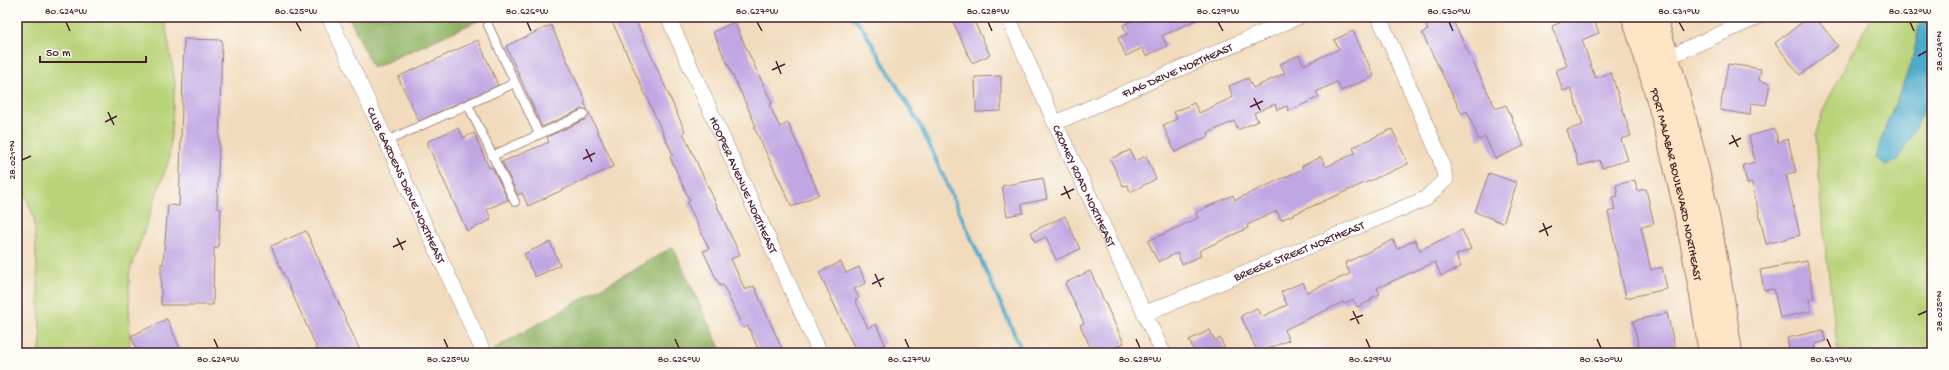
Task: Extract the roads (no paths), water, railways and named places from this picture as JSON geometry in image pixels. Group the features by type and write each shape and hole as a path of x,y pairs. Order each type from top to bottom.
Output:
{"street":[{"name":"CLUB GARDENS DRIVE NORTHEAST","path":"330,17 484,353"},
{"name":"HOOPER AVENUE NORTHEAST","path":"668,17 820,353"},
{"name":"CROMEY ROAD NORTHEAST","path":"1008,17 1055,123 1146,313 1163,353"},
{"name":"FLAG DRIVE NORTHEAST","path":"1055,123 1298,17"},
{"name":"BREESE STREET NORTHEAST","path":"1146,313 1424,199 1446,179 1439,155 1379,17"},
{"name":"PORT MALABAR BOULEVARD NORTHEAST","path":"1633,17 1659,61 1700,173 1716,252 1731,353"},
{"name":"PORT MALABAR BOULEVARD NORTHEAST","path":"1655,17 1659,61 1695,255 1710,353"},
{"path":"1659,61 1758,17"},
{"path":"1695,255 1716,252"}],"lane":[{"path":"488,25 539,134"},
{"path":"387,142 516,83"},
{"path":"468,105 515,202"},
{"path":"492,156 584,114"}],"water":[{"path":"1922,17 1932,17 1932,88 1922,115 1898,160 1886,165 1876,158 1879,145 1909,69"}],"waterway":[{"path":"852,17 862,27 921,127 1023,353"}]}
